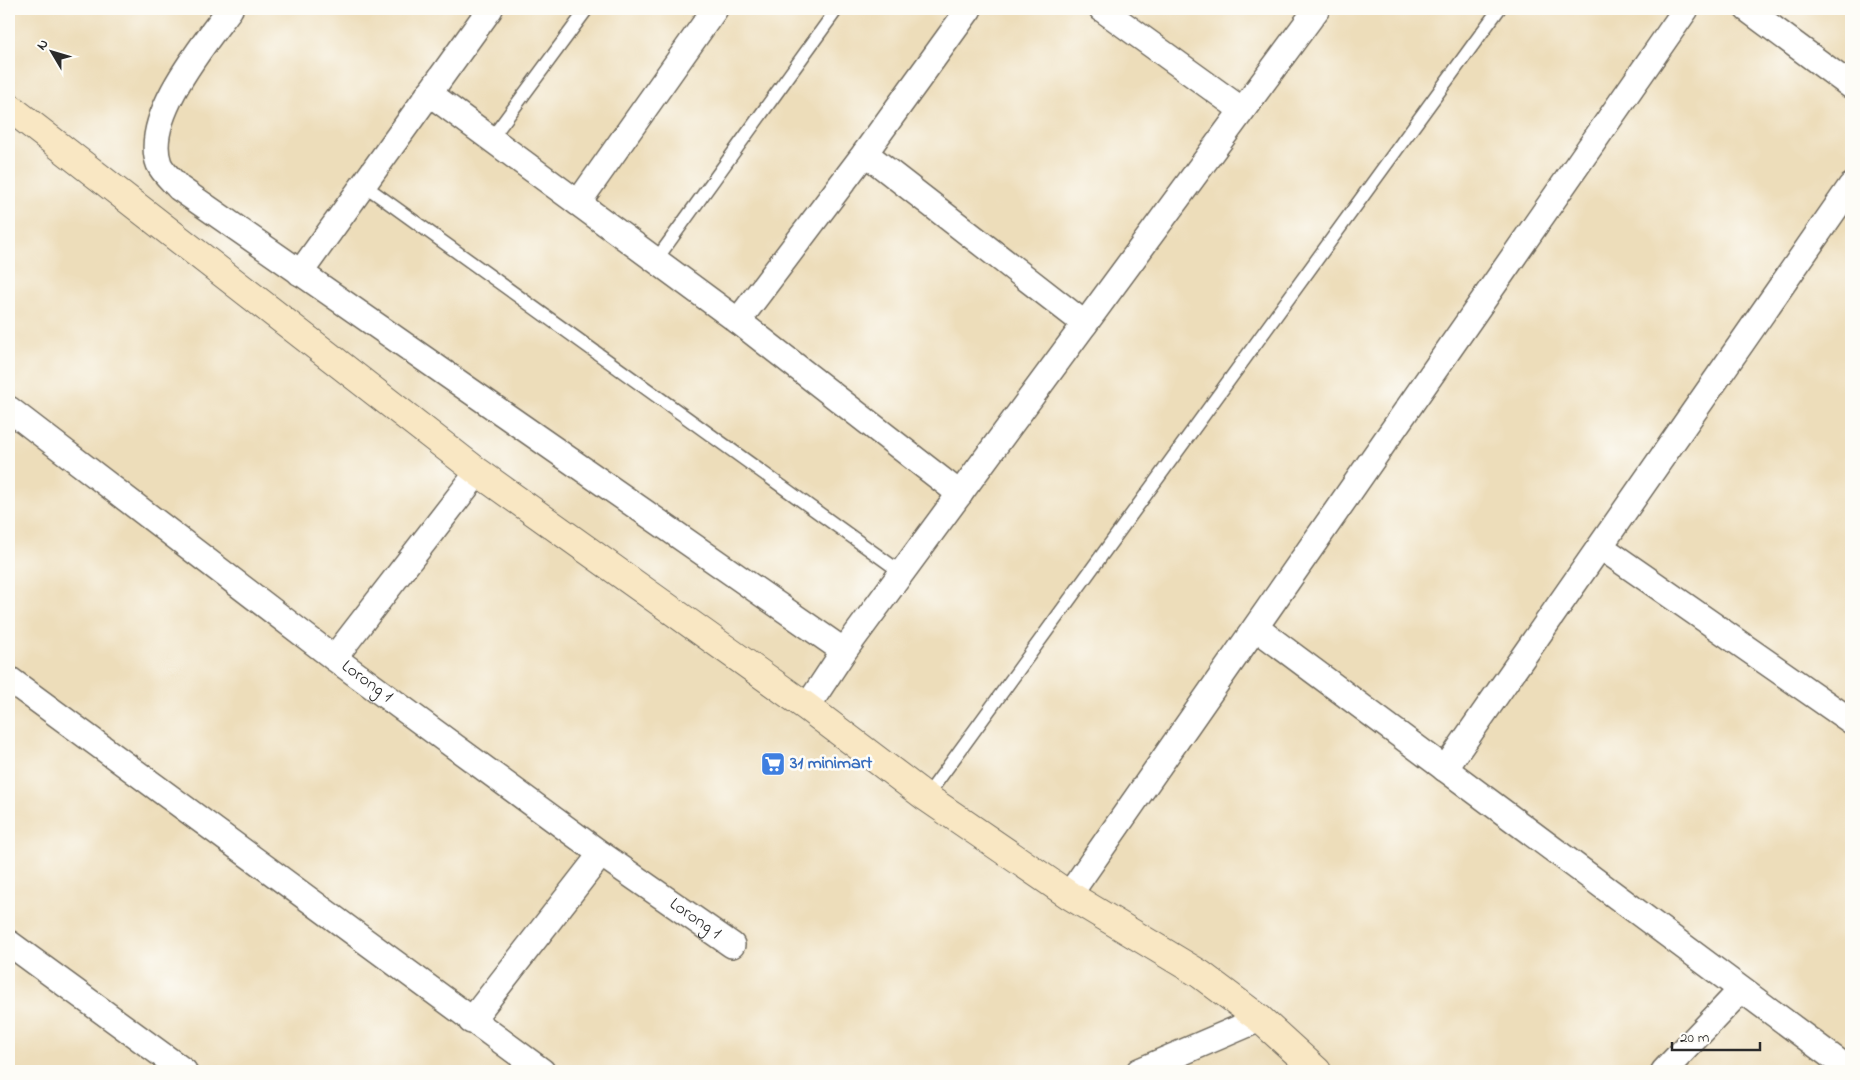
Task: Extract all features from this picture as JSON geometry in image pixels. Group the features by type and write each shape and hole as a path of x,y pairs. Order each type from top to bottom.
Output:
{"street":[{"path":"230,9 180,79 164,112 156,142 160,165 179,188 844,651"},
{"path":"300,274 490,9"},
{"path":"578,203 715,9"},
{"path":"1102,9 1242,110"},
{"path":"807,707 844,651 1317,9"},
{"path":"1069,895 1686,9"},
{"path":"1747,9 1851,86"},
{"path":"738,321 865,153 966,10"},
{"path":"429,93 738,321 960,494"},
{"path":"9,107 478,472 807,707 926,797 1069,895 1200,974 1260,1020 1317,1071"},
{"path":"865,153 1085,324"},
{"path":"1444,769 1601,547 1851,186"},
{"name":"Lorong 1","path":"9,409 334,658 601,854 732,945"},
{"path":"334,658 478,472"},
{"path":"1601,547 1851,721"},
{"path":"1256,628 1851,1071"},
{"path":"9,679 471,1021 542,1071"},
{"path":"471,1021 601,854"},
{"path":"9,943 184,1071"},
{"path":"1664,1071 1741,990"},
{"path":"1140,1071 1260,1020"}],"lane":[{"path":"491,139 587,9"},
{"path":"656,260 836,9"},
{"path":"926,797 1499,9"},
{"path":"364,185 902,573"}],"place":[{"name":"31 minimart","path":"773,764"}]}
